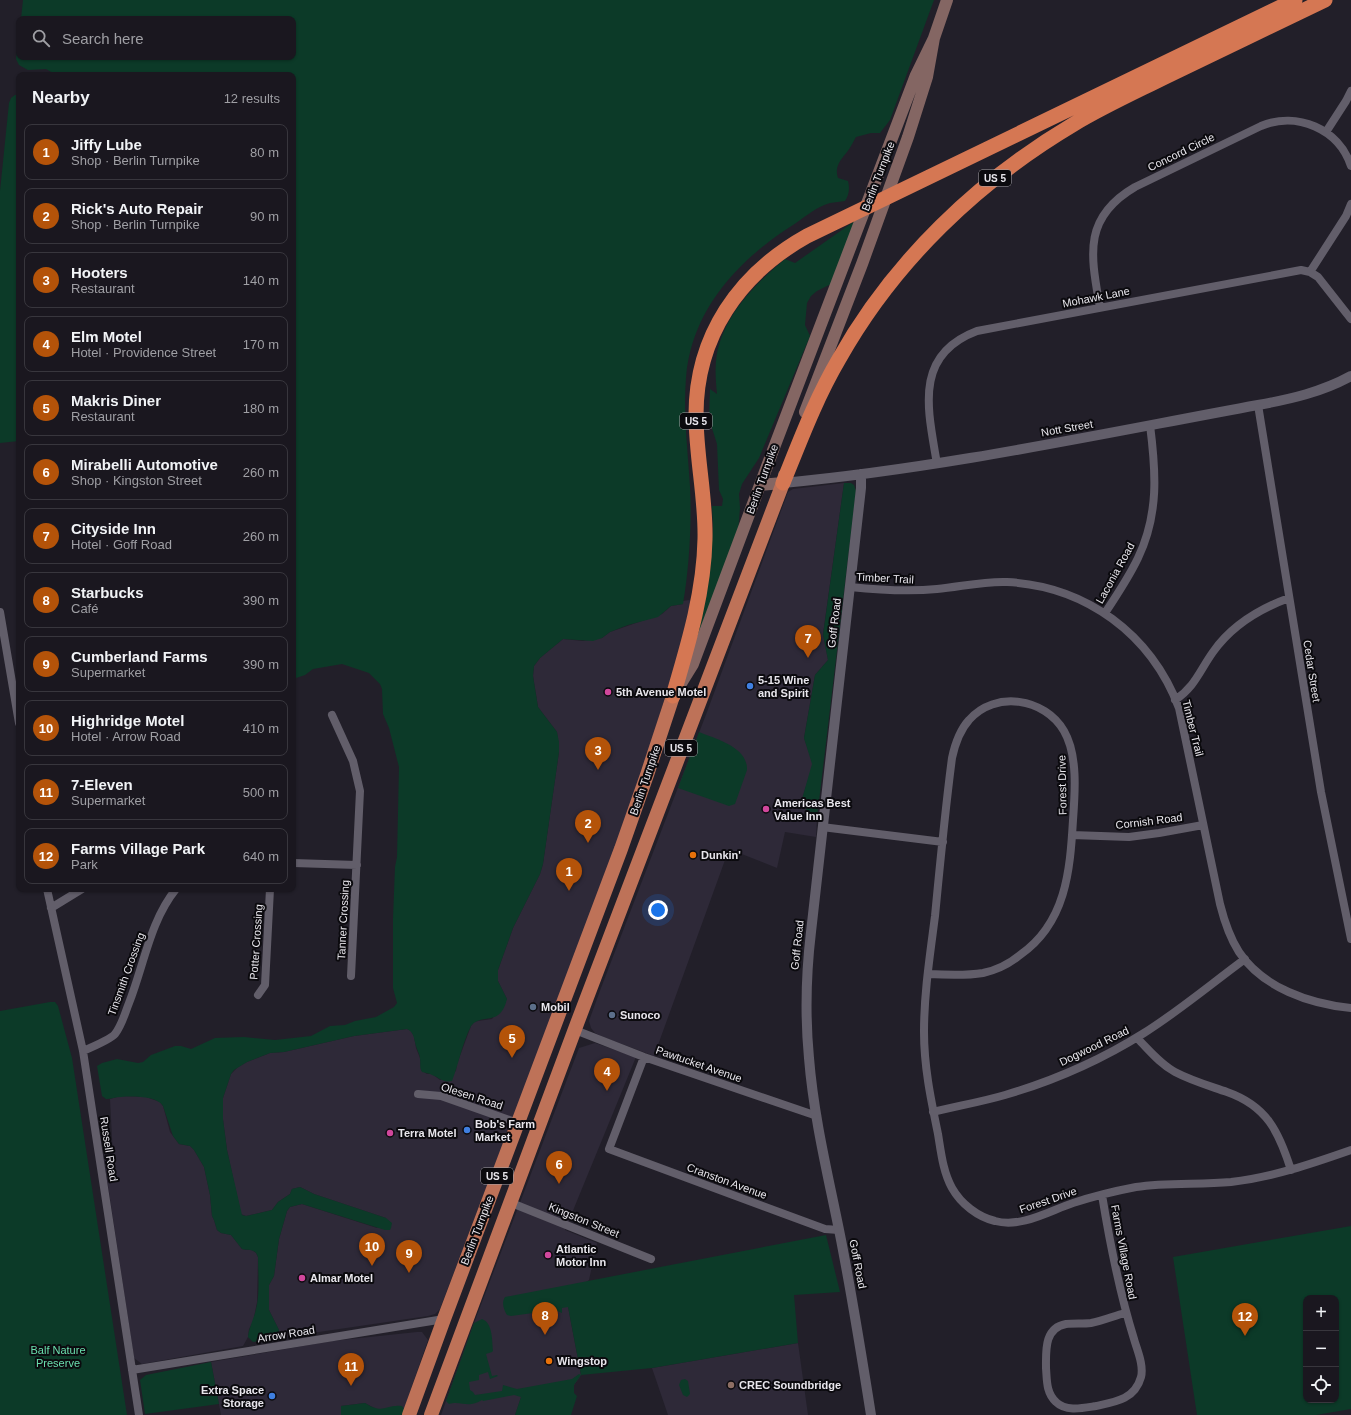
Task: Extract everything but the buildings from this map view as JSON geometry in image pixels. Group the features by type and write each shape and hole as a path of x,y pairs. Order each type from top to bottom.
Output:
{"highway":[{"name":"US 5","path":"673,696 694,624 704,566 705,525 696,415 700,374 708,347 718,322 733,298 751,277 795,243 1295,0"},
{"name":"US 5","path":"783,483 821,394 839,359 854,335 903,267 930,237 965,204 1018,161 1084,118 1325,0"},
{"name":"Berlin Turnpike","path":"431,1415 509,1202 783,483"},
{"name":"Berlin Turnpike","path":"410,1415 444,1318 626,834 673,696"},
{"path":"556,1022 575,1030"},
{"path":"444,1318 468,1314"}],"main road":[{"name":"Berlin Turnpike","path":"673,696 693,664 916,75 934,38 947,0"},
{"name":"Berlin Turnpike","path":"783,483 789,456 862,264 910,131 927,77 934,38"},
{"path":"760,485 783,483"}],"street":[{"path":"1326,132 1351,91"},
{"name":"Concord Circle","path":"1100,308 1093,259 1095,236 1098,225 1115,202 1123,195 1148,180 1269,123 1283,121 1295,121 1312,125 1326,132 1343,150 1351,166"},
{"path":"1351,204 1346,216 1310,272 1321,281 1351,319"},
{"name":"Mohawk Lane","path":"937,464 928,410 928,392 935,367 951,346 964,337 980,330 1297,271 1310,272"},
{"name":"Nott Street","path":"783,483 937,464 1258,405 1304,396 1327,388 1351,376"},
{"name":"Cedar Street","path":"1258,405 1321,792 1351,939"},
{"name":"Laconia Road","path":"1105,613 1139,557 1151,521 1155,477 1150,425"},
{"name":"Goff Road","path":"861,474 861,488 850,587 810,932 806,990 808,1052 817,1116 855,1314 871,1415"},
{"name":"Timber Trail","path":"850,587 917,590 989,582 1042,586 1085,602 1105,613 1131,634 1149,654 1163,675 1176,700 1182,721 1217,890 1224,918 1235,944 1244,959 1264,977 1295,995 1321,1004 1351,1008"},
{"path":"1176,700 1192,686 1214,651 1236,627 1262,610 1289,598"},
{"path":"0,612 16,705"},
{"name":"Forest Drive","path":"928,974 972,974 992,971 1009,963 1036,942 1049,926 1061,903 1066,880 1072,835 1074,802 1074,768 1072,750 1069,740 1060,724 1047,712 1030,704 1012,701 992,705 978,711 968,720 959,735 952,758 928,974 924,1013 924,1045 933,1112 944,1164 950,1184 960,1199 974,1212 985,1218 1001,1223 1018,1222 1073,1203 1128,1189 1155,1185 1213,1183 1266,1176 1291,1170 1351,1150"},
{"name":"Tanner Crossing","path":"332,715 353,761 360,791 351,976"},
{"name":"Cornish Road","path":"1072,835 1129,837 1203,825"},
{"path":"822,827 943,842"},
{"path":"296,863 357,865"},
{"name":"Russell Road","path":"47,892 83,1052 139,1415"},
{"path":"50,908 77,892"},
{"name":"Tinsmith Crossing","path":"83,1052 114,1035 124,1017 132,997 156,924 167,900 174,892"},
{"name":"Potter Crossing","path":"258,995 264,985 270,892"},
{"name":"Dogwood Road","path":"933,1112 988,1100 1040,1083 1084,1065 1137,1038 1171,1015 1244,959"},
{"name":"Pawtucket Avenue","path":"575,1030 644,1057 817,1116"},
{"path":"1137,1038 1162,1063 1175,1072 1197,1082 1238,1096 1257,1107 1277,1133 1291,1170"},
{"name":"Cranston Avenue","path":"644,1057 609,1149 825,1229 839,1230"},
{"name":"Olesen Road","path":"418,1094 441,1096 518,1123"},
{"name":"Farms Village Road","path":"1102,1195 1112,1253 1125,1313 1142,1367 1141,1378 1135,1390 1129,1396 1120,1401 1103,1405 1071,1408 1058,1404 1050,1395 1047,1384 1046,1346 1051,1333 1064,1325 1095,1322 1125,1313"},
{"name":"Kingston Street","path":"509,1202 651,1259"},
{"name":"Arrow Road","path":"132,1370 444,1318"}],"shaded area":[{"path":"844,483 823,634 828,660 815,675 804,738 813,764 802,799 811,819 817,818 816,837 785,832 777,868 729,849 654,1056 603,1037 595,1033 591,1028 589,1021 707,712 788,492 793,489"},
{"path":"683,601 691,601 686,629 630,811 440,1309 435,1314 428,1316 278,1338 279,1330 269,1310 269,1285 274,1276 279,1239 287,1211 290,1207 302,1204 377,1228 386,1218 314,1194 300,1187 292,1189 290,1194 278,1202 272,1210 246,1216 241,1214 227,1150 223,1120 223,1098 231,1074 238,1067 247,1062 270,1053 284,1052 354,1036 407,1029 411,1031 414,1036 416,1048 420,1058 421,1070 427,1074 432,1074 440,1080 456,1071 457,1064 471,1026 474,1022 492,1019 507,999 498,981 498,970 513,928 540,874 543,864 559,752 557,732 538,707 533,676 534,666 540,658 563,639 583,641 602,638 610,632 662,614 671,606 683,604"},
{"path":"595,1043 636,1057 565,1230 597,1243 589,1280 566,1296 581,1375 574,1385 574,1393 522,1394 515,1415 441,1415 474,1323 579,1048"},
{"path":"120,1096 146,1097 160,1102 163,1106 170,1132 179,1144 190,1146 194,1150 204,1167 210,1195 212,1216 217,1230 221,1233 231,1235 242,1249 252,1250 258,1257 257,1302 253,1322 243,1346 142,1364 134,1358 104,1159 113,1157 110,1099"},
{"path":"422,1332 428,1340 404,1409 398,1406 378,1410 365,1403 341,1406 341,1415 221,1415 211,1362 332,1341"},
{"name":"CREC Soundbridge","path":"798,1343 808,1415 668,1415 652,1368"}],"green space":[{"path":"23,0 934,0 890,120 880,133 871,133 856,137 840,161 837,170 838,178 848,181 849,184 848,194 845,201 826,204 817,209 775,237 756,252 738,269 722,288 708,308 697,330 690,353 685,392 685,419 691,516 683,604 671,606 658,617 628,625 593,641 563,639 540,658 534,666 533,676 538,707 557,732 559,752 543,864 540,874 513,928 498,970 498,981 507,999 504,1008 495,1017 480,1020 471,1026 452,1081 444,1081 422,1072 420,1067 420,1056 412,1032 407,1029 354,1036 284,1052 270,1053 247,1062 234,1070 231,1074 223,1098 223,1119 227,1150 242,1215 246,1216 272,1210 278,1202 290,1194 292,1189 300,1187 314,1194 386,1218 392,1223 390,1230 385,1230 302,1204 290,1207 287,1211 279,1239 274,1276 269,1285 269,1310 279,1330 278,1338 253,1342 248,1337 257,1303 258,1257 252,1250 242,1249 231,1235 221,1233 217,1230 212,1216 210,1195 204,1167 194,1150 190,1146 179,1144 173,1136 163,1106 156,1100 144,1097 119,1097 106,1099 102,1096 97,1066 117,1059 138,1063 143,1062 151,1055 175,1046 191,1049 215,1038 244,1037 275,1040 311,1036 330,1026 345,1025 355,1021 376,1017 394,1007 397,1003 393,988 393,918 395,867 397,857 399,767 389,728 383,714 382,689 380,684 369,673 342,664 313,669 305,675 296,678 296,72 51,72 46,69 28,70 19,65 16,60 296,60 296,16 21,16"},
{"path":"16,95 16,441 0,443 0,191 9,103 11,98"},
{"path":"859,218 831,284 817,291 811,296 807,303 805,325 810,336 759,458 742,484 739,494 740,508 738,532 694,648 710,568 713,525 712,506 722,506 723,499 719,490 717,444 709,419 710,389 717,394 716,361 724,331 740,304 773,269 785,259 795,263"},
{"path":"844,483 851,483 854,485 856,491 817,818 811,820 802,799 812,764 804,738 815,675 828,660 823,635"},
{"path":"699,732 730,745 742,755 746,762 747,770 735,804 729,806 678,788"},
{"name":"Balf Nature Preserve","path":"55,1002 58,1006 72,1058 127,1415 0,1415 0,1011"},
{"path":"1351,1226 1351,1409 1316,1415 1197,1415 1173,1257"},
{"path":"826,1235 840,1292 794,1295 798,1343 652,1368 581,1375 568,1307 562,1308 562,1313 555,1310 511,1316 507,1315 504,1309 503,1302 505,1297"},
{"path":"482,1319 488,1324 491,1333 493,1351 486,1354 492,1376 498,1376 490,1379 488,1372 479,1375 479,1380 469,1382 470,1390 475,1395 502,1391 503,1385 517,1389 572,1379 579,1374 581,1375 574,1385 574,1393 577,1396 571,1415 515,1415 521,1397 514,1395 482,1400 473,1404 449,1404 446,1401 474,1323"},
{"path":"211,1362 219,1404 145,1414 140,1380 146,1375"},
{"path":"685,1379 688,1381 690,1394 687,1397 683,1395 679,1385 681,1380"},
{"path":"365,1403 381,1409 402,1406 404,1409 403,1415 341,1415 341,1406"}],"place":[{"name":"Cityside Inn","path":"808,658"},
{"name":"5-15 Wine and Spirit","path":"750,686"},
{"name":"5th Avenue Motel","path":"608,692"},
{"name":"Hooters","path":"598,770"},
{"name":"Americas Best Value Inn","path":"766,809"},
{"name":"Rick's Auto Repair","path":"588,843"},
{"name":"Dunkin'","path":"693,855"},
{"name":"Jiffy Lube","path":"569,891"},
{"name":"Mobil","path":"533,1007"},
{"name":"Sunoco","path":"612,1015"},
{"name":"Makris Diner","path":"512,1058"},
{"name":"Elm Motel","path":"607,1091"},
{"name":"Bob's Farm Market","path":"467,1130"},
{"name":"Terra Motel","path":"390,1133"},
{"name":"Mirabelli Automotive","path":"559,1184"},
{"name":"Atlantic Motor Inn","path":"548,1255"},
{"name":"Highridge Motel","path":"372,1266"},
{"name":"Cumberland Farms","path":"409,1273"},
{"name":"Almar Motel","path":"302,1278"},
{"name":"Starbucks","path":"545,1335"},
{"name":"Farms Village Park","path":"1245,1336"},
{"name":"Wingstop","path":"549,1361"},
{"name":"CREC Soundbridge","path":"731,1385"},
{"name":"7-Eleven","path":"351,1386"},
{"name":"Extra Space Storage","path":"272,1396"}]}
